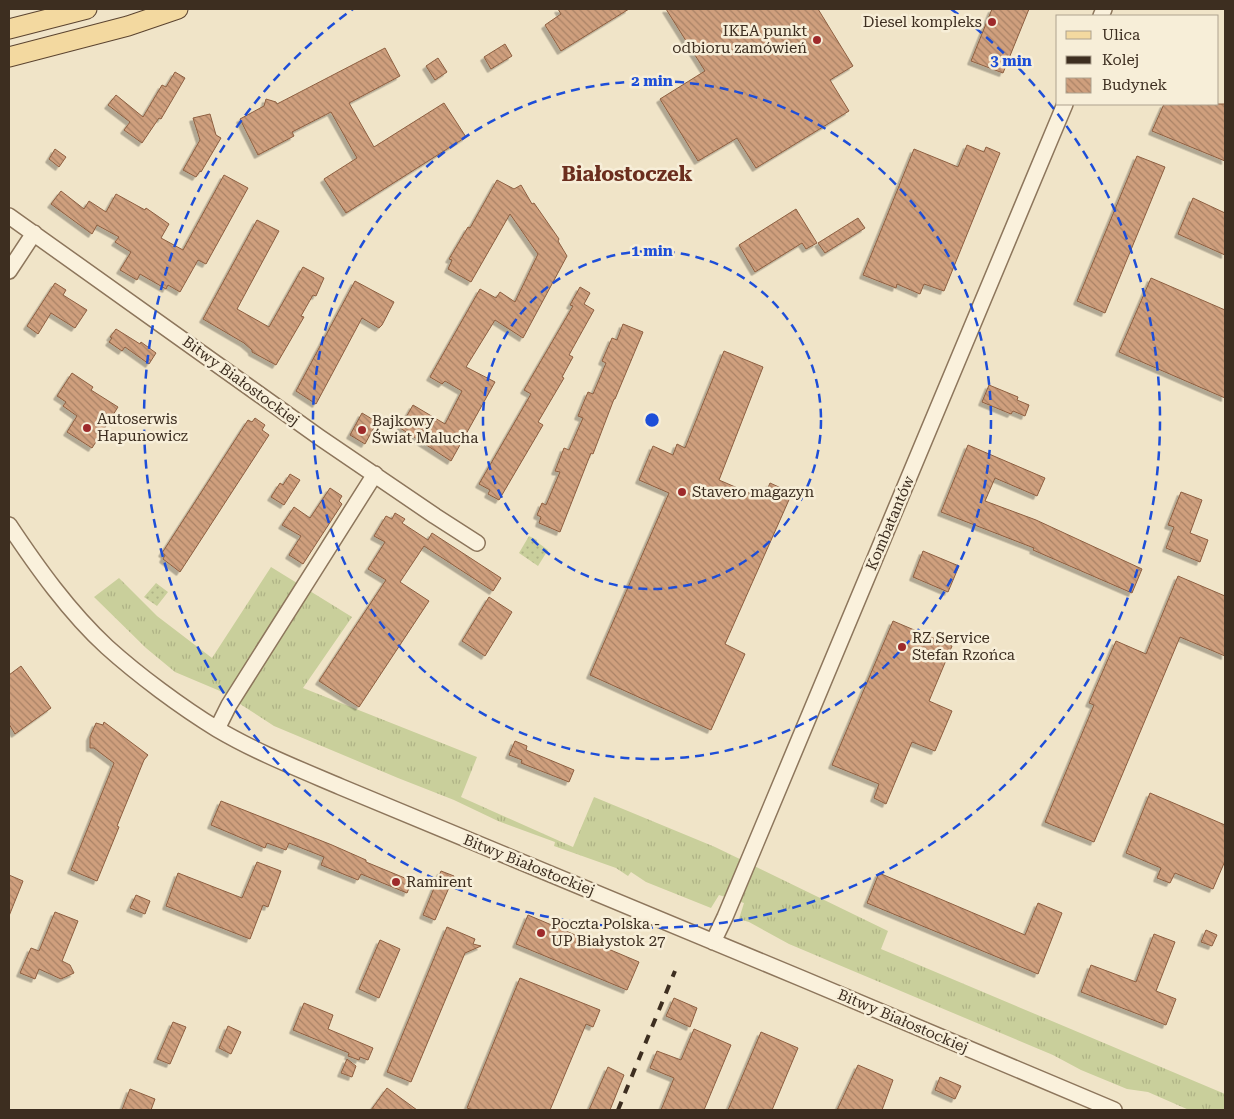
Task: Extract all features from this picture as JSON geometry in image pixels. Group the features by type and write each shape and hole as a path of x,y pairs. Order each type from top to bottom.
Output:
{"main road":[{"path":"9,29 87,9"},
{"path":"9,58 128,26 178,9"},
{"path":"28,24 21,33 20,44 30,53"}],"street":[{"name":"Kombatantów","path":"713,942 1065,105"},
{"name":"Bitwy Białostockiej","path":"9,216 311,431 477,543"},
{"path":"9,271 36,234"},
{"path":"218,729 229,705 375,474"},
{"name":"Bitwy Białostockiej","path":"9,525 36,566 106,646 144,677 218,729 265,754 1114,1110"}],"green space":[{"path":"529,536 537,540 548,550 538,566 519,553"},
{"path":"271,567 352,617 303,688 477,757 461,797 573,847 594,797 715,847 888,931 881,949 1225,1094 1225,1110 1189,1110 1148,1092 1127,1089 1081,1070 1053,1055 789,944 749,922 739,919 744,903 719,895 711,908 646,882 631,872 628,876 616,868 554,846 555,842 498,821 454,800 274,726 220,691 175,672 146,648 94,597 119,578 157,616 212,658"},
{"path":"156,583 168,592 157,606 144,597"}],"building":[{"path":"558,9 629,9 561,51 545,25 561,14"},
{"path":"666,9 818,9 853,66 830,80 849,111 756,168 737,138 698,161 660,99 705,71"},
{"path":"992,9 1029,9 1003,73 971,61"},
{"path":"505,44 512,56 491,69 484,57"},
{"path":"385,48 400,76 349,103 374,147 444,103 466,137 346,213 324,179 357,158 331,112 292,132 294,136 258,155 240,119 264,106 266,99 277,104"},
{"path":"438,58 447,72 435,80 426,66"},
{"path":"175,72 185,78 161,119 159,118 142,143 124,130 130,122 108,105 116,95 143,117 162,85 166,87"},
{"path":"1225,104 1225,161 1152,131 1164,105"},
{"path":"210,114 216,135 221,138 201,172 196,177 183,170 200,140 193,118"},
{"path":"967,145 984,152 986,147 1000,153 944,291 924,284 920,294 897,284 896,288 863,275 914,149 958,167"},
{"path":"55,149 66,157 59,167 49,159"},
{"path":"1137,156 1165,167 1105,313 1077,301"},
{"path":"224,175 248,188 206,264 198,260 180,292 168,285 166,289 140,274 137,280 120,270 131,252 115,242 119,237 97,225 92,234 51,204 61,191 84,209 89,201 106,212 116,194 145,210 146,208 169,224 161,238 183,250"},
{"path":"497,180 514,189 521,185 532,204 534,203 559,239 558,241 567,256 523,338 495,320 466,367 495,382 451,461 400,428 413,405 445,424 462,391 445,381 442,384 430,377 480,289 496,298 500,292 515,302 538,254 510,214 471,282 448,269 452,260 449,259 468,227 470,228"},
{"path":"1193,198 1225,213 1225,255 1178,234"},
{"path":"796,209 817,243 806,249 802,243 755,272 739,245"},
{"path":"858,218 865,228 825,253 818,243"},
{"path":"257,220 279,231 237,309 269,327 303,267 324,278 316,296 313,295 301,316 304,317 276,365 252,352 244,343 203,319"},
{"path":"1151,278 1225,310 1225,398 1119,352"},
{"path":"355,281 394,302 379,328 362,318 316,404 296,391"},
{"path":"55,283 66,290 63,295 87,310 75,328 51,313 38,334 27,326"},
{"path":"580,287 590,293 584,304 594,310 569,355 573,357 562,377 564,378 538,422 543,425 499,500 488,494 490,490 479,484 531,394 524,390 573,306 570,305"},
{"path":"623,324 643,332 593,454 591,453 560,532 539,523 541,517 537,515 542,503 546,505 560,472 555,471 564,448 569,450 583,418 578,416 588,392 593,394 606,363 602,361 612,338 617,340"},
{"path":"116,329 140,344 141,342 156,353 149,364 125,347 122,351 109,342"},
{"path":"724,351 763,367 719,480 763,499 770,483 792,493 725,644 745,654 711,730 590,675 669,493 639,480 653,446 673,455 677,444 685,448"},
{"path":"72,373 93,387 91,390 118,407 92,448 67,432 77,416 63,406 66,402 57,396"},
{"path":"989,385 1018,397 1017,400 1029,405 1025,416 1013,411 1011,414 982,402"},
{"path":"362,413 377,422 365,444 350,435"},
{"path":"255,418 265,425 262,430 269,435 180,572 163,559 165,555 162,553 248,420 252,422"},
{"path":"968,445 1045,478 1037,496 995,478 985,501 1036,520 1142,569 1132,593 1033,550 1034,548 941,512"},
{"path":"290,474 300,480 284,505 271,497 280,483 283,485"},
{"path":"330,488 342,496 339,501 342,504 303,564 289,555 301,536 282,525 294,507 310,518"},
{"path":"1181,492 1202,500 1190,533 1208,540 1200,562 1166,548 1174,527 1168,525"},
{"path":"395,513 405,519 402,523 428,540 432,533 501,578 493,591 424,546 400,582 429,601 359,707 319,681 386,580 368,569 385,542 374,536 386,516 392,519"},
{"path":"923,551 959,566 948,592 913,577"},
{"path":"1178,576 1225,596 1225,656 1180,637 1094,842 1045,822 1094,705 1089,703 1116,641 1146,654"},
{"path":"489,597 512,612 485,656 462,641"},
{"path":"893,621 952,646 929,701 952,711 935,751 912,742 886,804 874,798 879,784 832,765"},
{"path":"21,666 51,708 15,734 9,724 9,675"},
{"path":"104,722 148,755 144,760 117,826 119,827 97,881 71,870 114,763 94,748 90,748 90,737 96,723 103,725"},
{"path":"515,741 527,746 526,750 574,770 569,782 521,763 522,760 509,755"},
{"path":"1150,793 1225,825 1225,861 1213,889 1175,873 1170,883 1157,878 1161,868 1126,853"},
{"path":"221,801 332,845 366,860 366,862 412,881 407,893 361,874 358,880 321,865 324,857 289,843 286,850 267,843 265,848 211,825"},
{"path":"257,862 281,871 268,907 263,905 250,939 166,906 178,873 242,898"},
{"path":"441,871 454,876 435,920 423,915"},
{"path":"879,873 1025,935 1038,903 1062,913 1038,974 867,903"},
{"path":"9,875 23,881 9,916"},
{"path":"136,895 150,901 145,914 130,908"},
{"path":"55,912 78,921 62,961 70,965 74,973 61,979 39,969 35,979 20,973 31,948 39,951"},
{"path":"528,915 639,962 627,990 516,944"},
{"path":"447,927 475,939 473,944 481,946 465,953 411,1082 387,1072"},
{"path":"1206,930 1217,935 1212,946 1201,942"},
{"path":"1154,934 1175,942 1156,991 1176,999 1166,1025 1081,992 1091,965 1136,982"},
{"path":"380,940 400,949 379,998 359,989"},
{"path":"520,978 600,1010 593,1027 586,1024 550,1110 473,1110 467,1108"},
{"path":"674,998 697,1008 690,1027 666,1016"},
{"path":"304,1003 333,1015 328,1029 373,1048 368,1060 360,1057 359,1060 348,1056 349,1053 293,1030"},
{"path":"173,1022 186,1027 170,1064 157,1059"},
{"path":"228,1026 241,1032 231,1054 219,1048"},
{"path":"694,1029 731,1045 704,1110 661,1110 674,1078 650,1068 657,1051 681,1060"},
{"path":"761,1032 798,1048 772,1110 728,1110"},
{"path":"347,1059 356,1066 352,1077 341,1073"},
{"path":"858,1065 893,1080 882,1110 837,1110"},
{"path":"608,1067 624,1075 610,1110 589,1110"},
{"path":"940,1077 961,1086 955,1099 935,1090"},
{"path":"387,1088 417,1110 371,1110"},
{"path":"130,1089 155,1099 151,1110 122,1110"}],"railway":[{"path":"618,1110 675,971"}],"place":[{"name":"Diesel kompleks","path":"992,22"},
{"name":"IKEA punkt odbioru zamówień","path":"817,40"},
{"name":"Autoserwis Hapunowicz","path":"87,428"},
{"name":"Bajkowy Świat Malucha","path":"362,430"},
{"name":"Stavero magazyn","path":"682,492"},
{"name":"RZ Service Stefan Rzońca","path":"902,647"},
{"name":"Ramirent","path":"396,882"},
{"name":"Poczta Polska - UP Białystok 27","path":"541,933"}],"district":[{"name":"Białostoczek","path":"627,174"}]}
